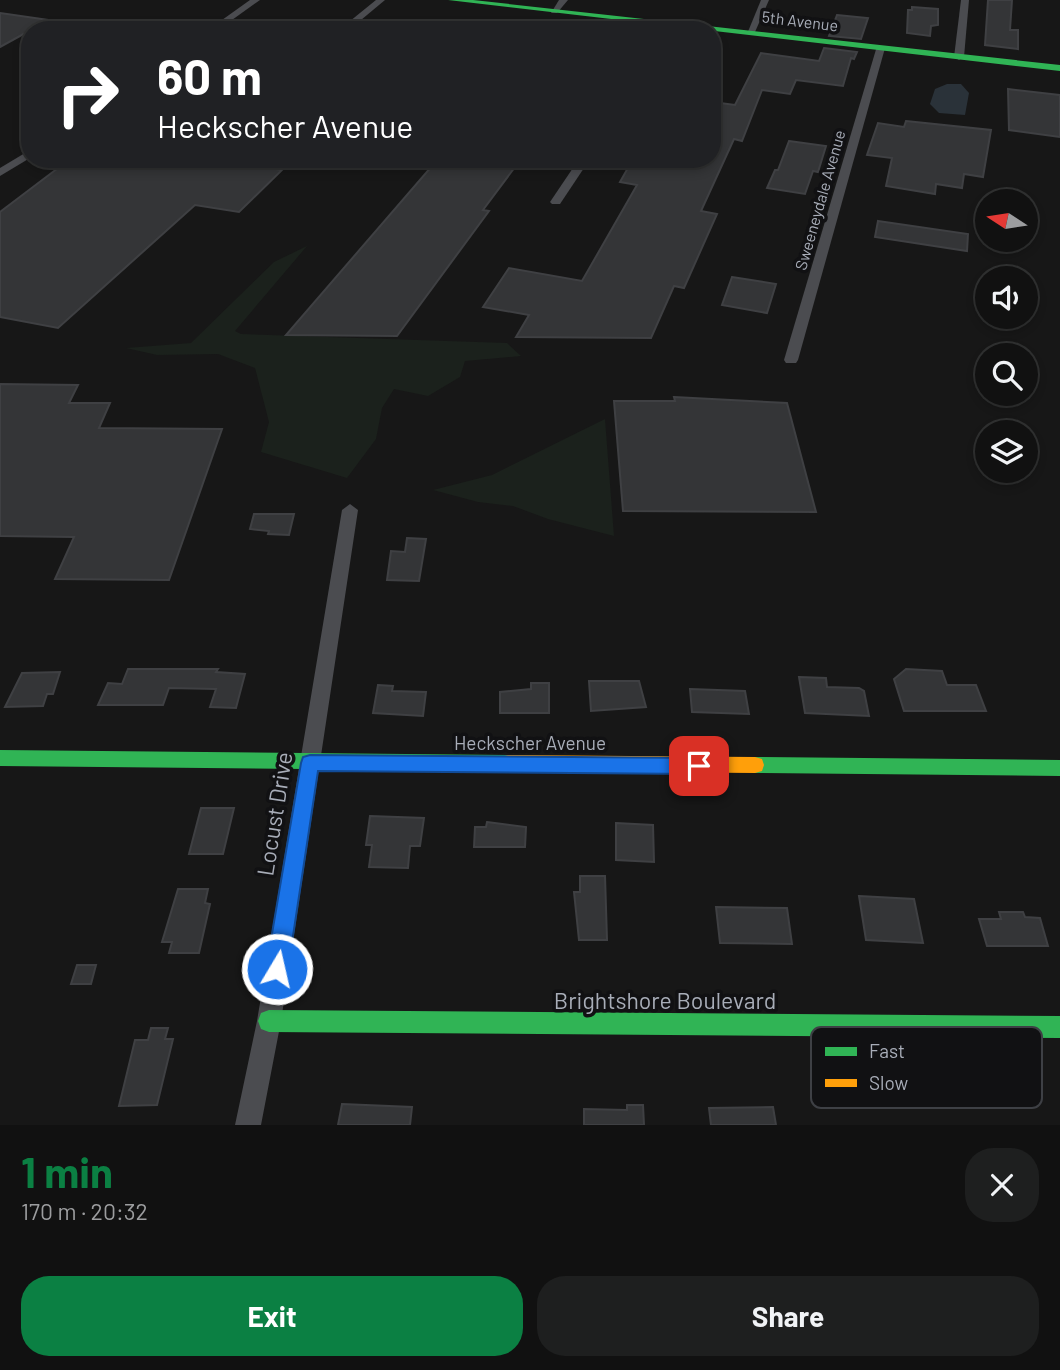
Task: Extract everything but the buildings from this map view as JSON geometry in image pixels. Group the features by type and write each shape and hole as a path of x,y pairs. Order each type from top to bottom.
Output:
{"street":[{"path":"225,21 256,0"},
{"path":"354,21 381,0"},
{"name":"5th Avenue","path":"452,0 559,6 640,21"},
{"path":"750,32 765,0"},
{"path":"959,57 965,0"},
{"name":"5th Avenue","path":"721,30 1060,68"},
{"name":"Sweeneydale Avenue","path":"791,360 880,48"},
{"path":"0,173 21,159"},
{"path":"556,202 578,168"},
{"name":"Locust Drive","path":"248,1125 269,1021 350,510"},
{"name":"Heckscher Avenue","path":"0,758 1060,768"},
{"name":"Brightshore Boulevard","path":"269,1021 1060,1027"}],"shaded area":[{"path":"947,84 961,84 969,93 965,115 939,113 930,104 935,89"},
{"path":"307,246 235,331 241,334 507,343 521,356 465,361 460,377 428,396 394,389 382,408 376,439 347,478 261,452 269,422 255,368 218,354 157,355 126,348 191,343 274,262"},
{"path":"605,419 614,536 548,519 513,506 478,502 433,490 492,475"}],"traffic: fast":[{"path":"452,0 640,21"},
{"path":"721,30 1060,68"},
{"path":"0,758 508,763"},
{"path":"755,765 1060,768"},
{"path":"269,1021 1060,1027"}],"traffic: slow":[{"path":"508,763 755,765"}],"route":[{"path":"277,969 310,763 699,766"}]}
